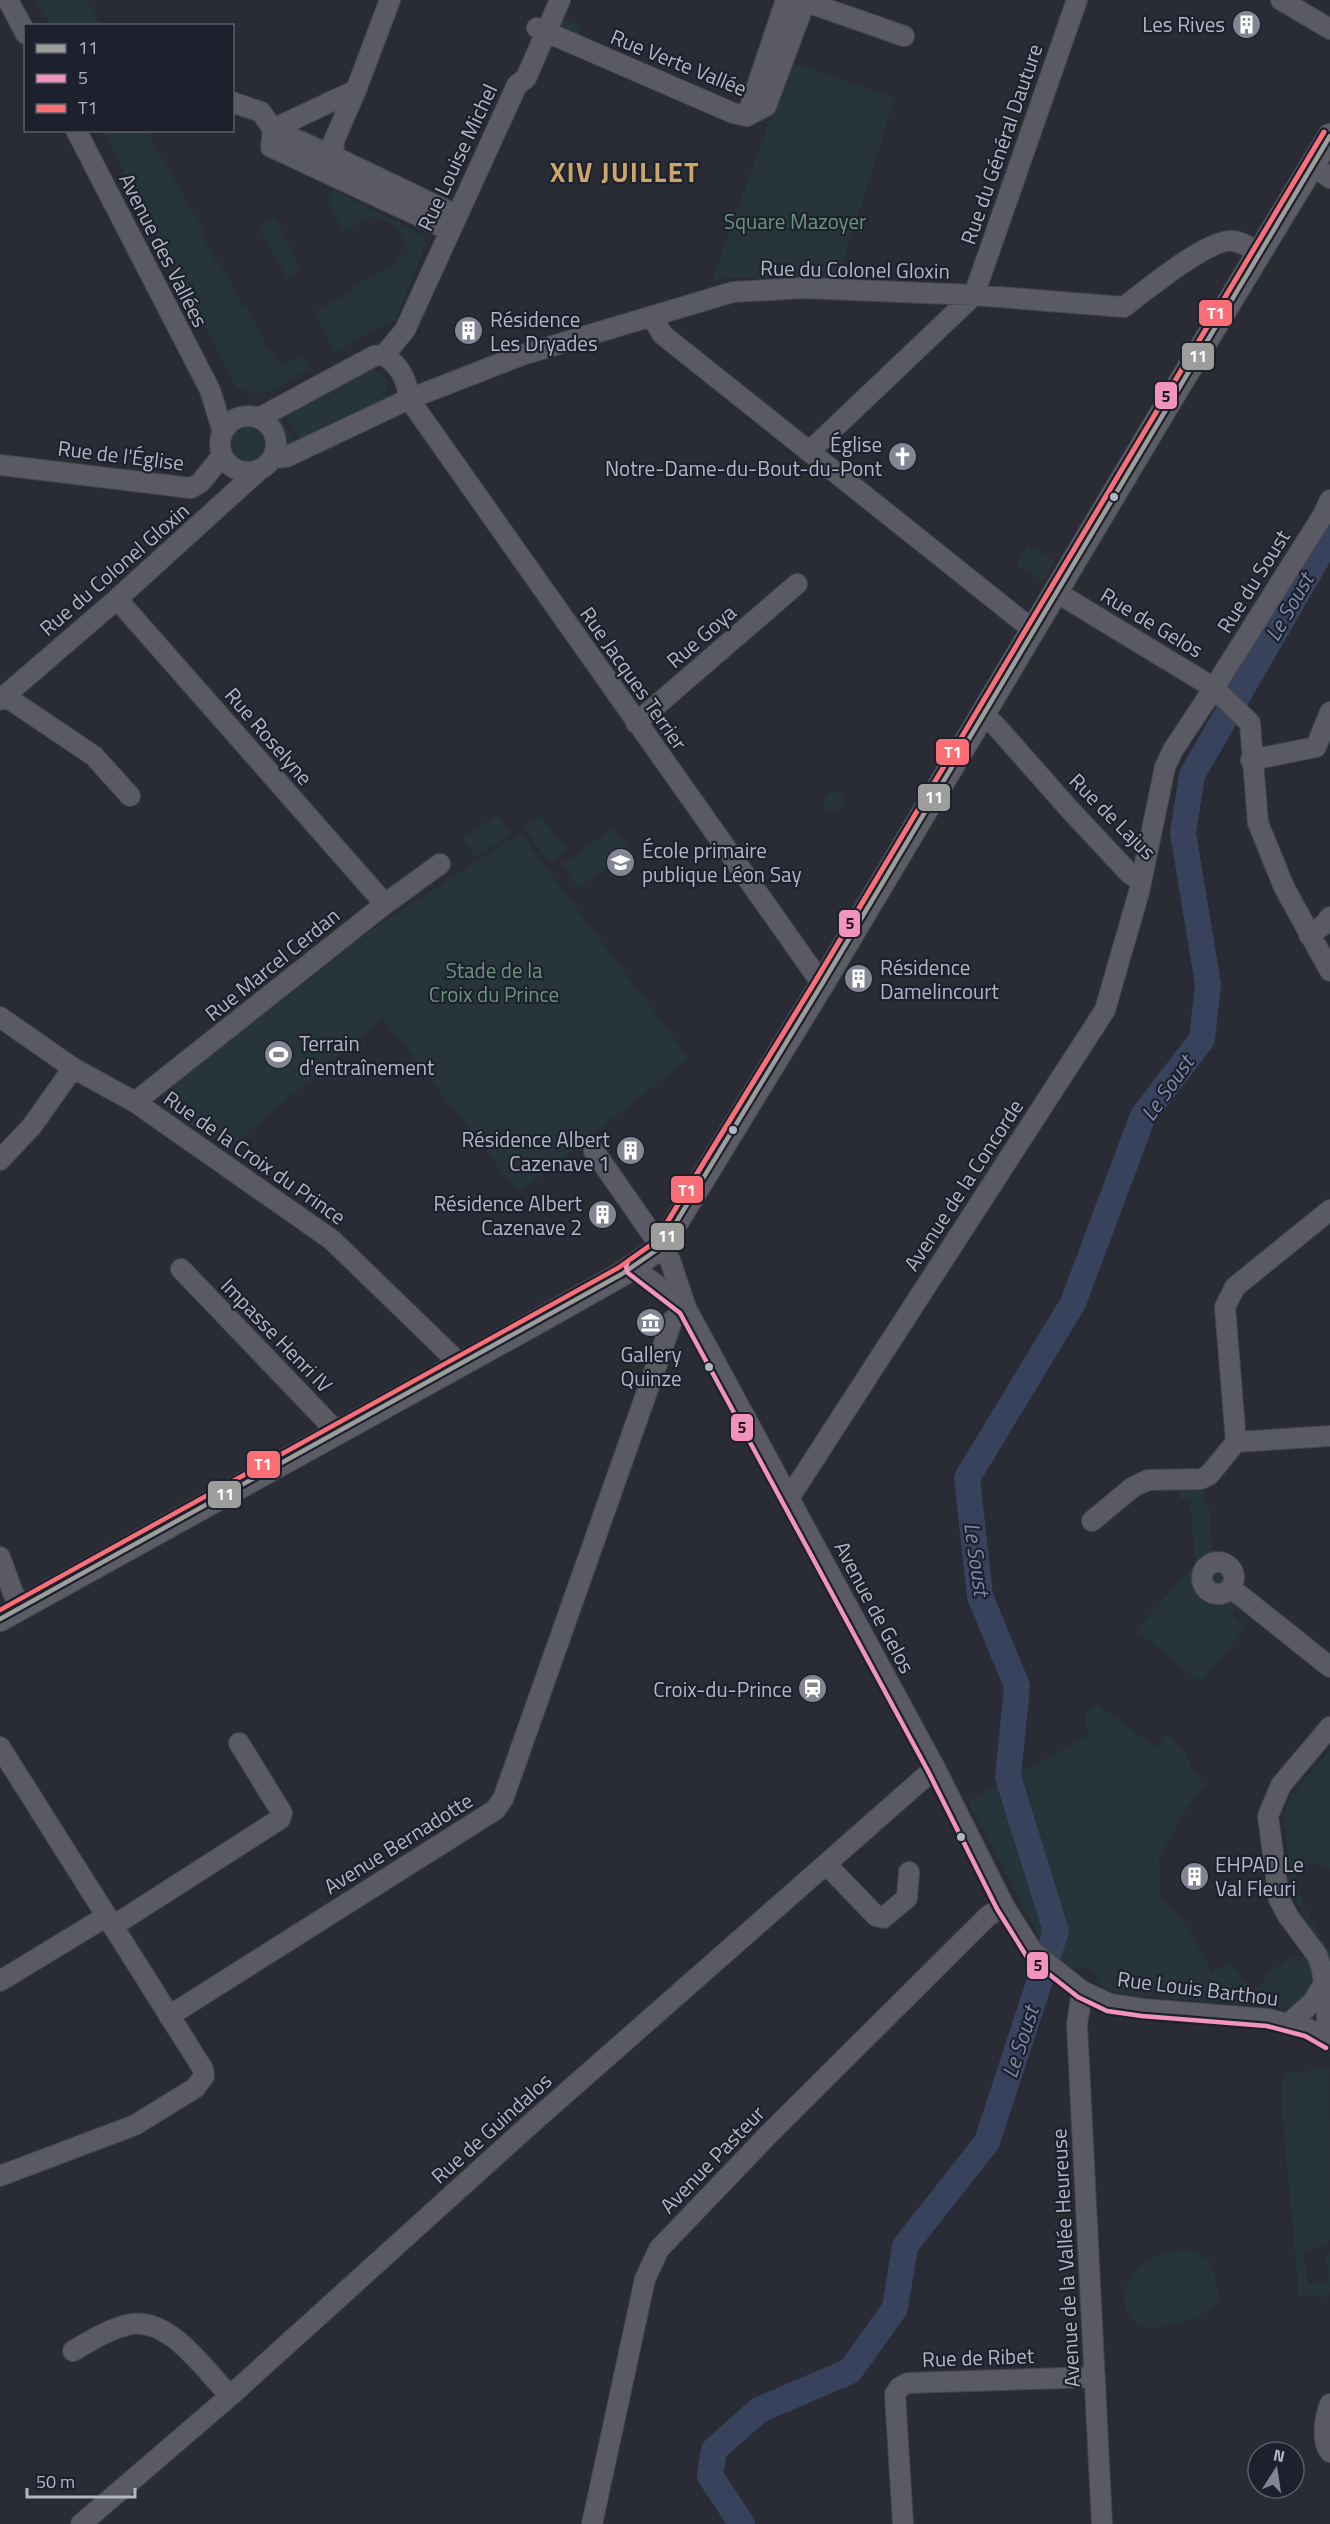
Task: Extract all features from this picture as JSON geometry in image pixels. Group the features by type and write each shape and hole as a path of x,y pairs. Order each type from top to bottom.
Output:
{"main road":[{"path":"0,1619 339,1433 633,1267 662,1247 1259,253 1321,172 1330,136"}],"street":[{"path":"8,0 24,30"},
{"path":"335,157 333,143 357,90 390,0"},
{"path":"542,30 549,0"},
{"path":"542,30 560,0"},
{"name":"Rue du Général Dauture","path":"810,450 974,295 1077,0"},
{"path":"1281,0 1330,29"},
{"path":"798,1 904,36"},
{"name":"Rue Verte Vallée","path":"542,30 733,113 747,116 798,1"},
{"name":"Rue Louise Michel","path":"390,359 517,85 515,75 542,30"},
{"path":"273,129 357,90"},
{"path":"234,103 261,112 273,129 335,157 452,223"},
{"path":"273,129 271,147 452,223"},
{"name":"Avenue des Vallées","path":"77,132 210,390 222,432"},
{"name":"Rue du Colonel Gloxin","path":"273,458 285,457 409,399 522,355 733,292 804,288 974,295 1124,307 1174,268 1216,244 1235,240 1259,253"},
{"path":"652,317 663,335 1033,630"},
{"path":"259,418 374,356 390,359 407,381 409,399"},
{"name":"Avenue des Vallées","path":"210,390 238,417"},
{"name":"Rue Jacques Terrier","path":"409,399 822,984"},
{"path":"238,417 259,418 267,423 276,440 273,458 257,472 237,471 228,465 222,456 219,444 222,432 238,417"},
{"name":"Rue de l'Église","path":"0,465 190,488 200,483 222,456"},
{"name":"Rue du Colonel Gloxin","path":"2,698 117,599 257,472"},
{"name":"Rue du Soust","path":"1218,691 1330,500"},
{"name":"Rue Goya","path":"636,723 797,584"},
{"name":"Rue de Gelos","path":"1056,592 1218,691 1250,723 1251,760"},
{"name":"Rue Roselyne","path":"117,599 385,904"},
{"name":"Rue de Lajus","path":"983,715 996,726 1122,866 1141,881 1165,767 1173,750 1218,691"},
{"path":"2,698 94,756 130,796"},
{"path":"1330,712 1316,747 1251,760 1258,823 1284,887 1330,971"},
{"name":"Rue Marcel Cerdan","path":"135,1102 385,904 440,864"},
{"name":"Avenue de la Concorde","path":"789,1498 1105,1010 1141,881"},
{"path":"1309,935 1325,924 1330,917"},
{"name":"Rue de la Croix du Prince","path":"0,1017 73,1068 135,1102 332,1239 460,1364"},
{"path":"0,1160 32,1126 73,1068"},
{"name":"Avenue de Gelos","path":"594,1151 672,1264 686,1308 758,1437 935,1768 1004,1906 1034,1952 1063,1978"},
{"path":"1092,1521 1133,1487 1148,1480 1201,1479 1209,1474 1236,1442 1225,1307 1229,1296 1234,1287 1330,1210"},
{"path":"633,1267 686,1308"},
{"name":"Impasse Henri IV","path":"181,1269 339,1433"},
{"name":"Avenue Bernadotte","path":"169,2016 495,1810 503,1799 672,1321 686,1308"},
{"path":"1236,1442 1330,1436"},
{"path":"0,1557 13,1593 22,1607"},
{"path":"1231,1588 1330,1667"},
{"path":"1328,2039 1324,1983 1317,1955 1288,1916 1280,1899 1268,1816 1281,1785 1330,1727"},
{"path":"0,1981 110,1921 280,1819 282,1813 239,1743"},
{"path":"0,1747 203,2069 204,2076 195,2088 135,2126 0,2176"},
{"name":"Rue de Guindalos","path":"81,2524 230,2396 525,2129 935,1768"},
{"path":"826,1864 876,1916 883,1918 907,1898 909,1872"},
{"name":"Avenue Pasteur","path":"592,2524 645,2279 659,2249 769,2134 987,1916 1004,1906"},
{"name":"Rue Louis Barthou","path":"1063,1978 1097,1999 1121,2005 1289,2023 1328,2039"},
{"path":"1289,2023 1312,2002 1324,1983"},
{"name":"Avenue de la Vallée Heureuse","path":"1082,1991 1077,2025 1102,2524"},
{"path":"73,2351 108,2331 130,2324 150,2325 172,2334 230,2396"},
{"name":"Rue de Ribet","path":"903,2524 896,2394 900,2387 908,2383 1095,2377"},
{"path":"1330,2404 1325,2415 1326,2448 1330,2452"}],"green space":[{"path":"36,0 87,0 100,24 49,24"},
{"path":"560,18 581,27 576,40 559,29"},
{"name":"Square Mazoyer","path":"791,62 895,98 838,278 712,280"},
{"path":"104,132 148,132 203,230 200,232 216,263 219,261 244,307 247,306 270,351 273,350 282,365 303,354 311,368 284,385 264,393 245,392 236,386"},
{"path":"333,190 423,235 426,243 396,319 335,352 314,312 352,291 351,288 397,263 396,259 410,252 398,228 375,215 343,231 327,199"},
{"path":"275,217 301,269 287,277 258,227"},
{"path":"365,367 376,371 384,378 387,387 385,398 300,441 284,411"},
{"path":"278,411 296,446 283,448 283,437 273,419"},
{"path":"249,426 263,431 268,445 263,459 249,464 235,459 230,445 235,431"},
{"path":"1028,545 1055,561 1043,581 1016,566"},
{"path":"834,792 841,795 844,802 841,809 834,812 827,809 824,802 827,795"},
{"path":"498,815 511,834 475,857 462,837"},
{"path":"541,816 567,850 550,863 524,828"},
{"path":"614,828 631,852 578,888 562,864"},
{"name":"Stade de la Croix du Prince","path":"520,833 689,1058 519,1193 383,1018 228,1149 165,1108 164,1092 336,958 341,950"},
{"path":"1204,1483 1205,1506 1209,1506 1213,1558 1200,1573 1199,1588 1210,1598 1219,1599 1231,1596 1239,1603 1231,1614 1247,1626 1201,1683 1136,1630 1195,1564 1190,1499 1180,1499 1179,1484"},
{"path":"1218,1571 1226,1579 1218,1587 1210,1579"},
{"path":"1097,1704 1155,1747 1167,1733 1184,1751 1193,1771 1205,1785 1183,1814 1159,1857 1161,1898 1189,1929 1212,1973 1229,1962 1254,1990 1266,1980 1264,1977 1292,1955 1306,1958 1313,1980 1310,1994 1300,2004 1286,2008 1273,2008 1120,1994 1101,1985 1088,1967 1070,1968 1046,1950 968,1801 1089,1735 1085,1716"},
{"path":"1330,1750 1330,1870 1311,1864 1299,1870 1297,1879 1304,1905 1330,1951 1330,1960 1292,1895 1284,1814 1291,1795"},
{"path":"1329,2069 1330,2240 1325,2247 1303,2250 1308,2284 1329,2282 1326,2258 1330,2254 1330,2294 1327,2297 1299,2296 1282,2110 1283,2073"},
{"path":"1184,2250 1203,2256 1212,2265 1220,2298 1217,2303 1198,2317 1187,2321 1158,2328 1139,2325 1126,2311 1124,2301 1128,2282 1133,2273 1150,2259"}],"waterway":[{"name":"Le Soust","path":"742,2524 710,2476 714,2450 759,2410 850,2371 895,2308 905,2246 987,2142 1056,1931 1008,1777 1017,1686 980,1596 967,1478 1073,1303 1143,1116 1202,1039 1208,984 1183,833 1192,775 1330,536"}],"transit line":[{"name":"5","path":"1324,132 816,980 655,1242 628,1261 626,1267 628,1273 680,1313 928,1771 997,1909 1027,1957 1078,1997 1107,2011 1267,2026 1305,2036 1326,2048"},
{"name":"T1","path":"0,1610 618,1268 655,1242 816,980 1324,132"},
{"name":"11","path":"0,1619 622,1274 661,1247 822,984 1330,136"}],"place":[{"name":"Les Rives","path":"1246,24"},
{"name":"Résidence Les Dryades","path":"469,331"},
{"name":"Église Notre-Dame-du-Bout-du-Pont","path":"903,456"},
{"name":"École primaire publique Léon Say","path":"621,862"},
{"name":"Résidence Damelincourt","path":"859,979"},
{"name":"Terrain d'entraînement","path":"278,1055"},
{"name":"Résidence Albert Cazenave 1","path":"631,1151"},
{"name":"Résidence Albert Cazenave 2","path":"603,1215"},
{"name":"Gallery Quinze","path":"651,1323"},
{"name":"Croix-du-Prince","path":"813,1689"},
{"name":"EHPAD Le Val Fleuri","path":"1194,1876"}],"district":[{"name":"XIV JUILLET","path":"625,171"}]}
